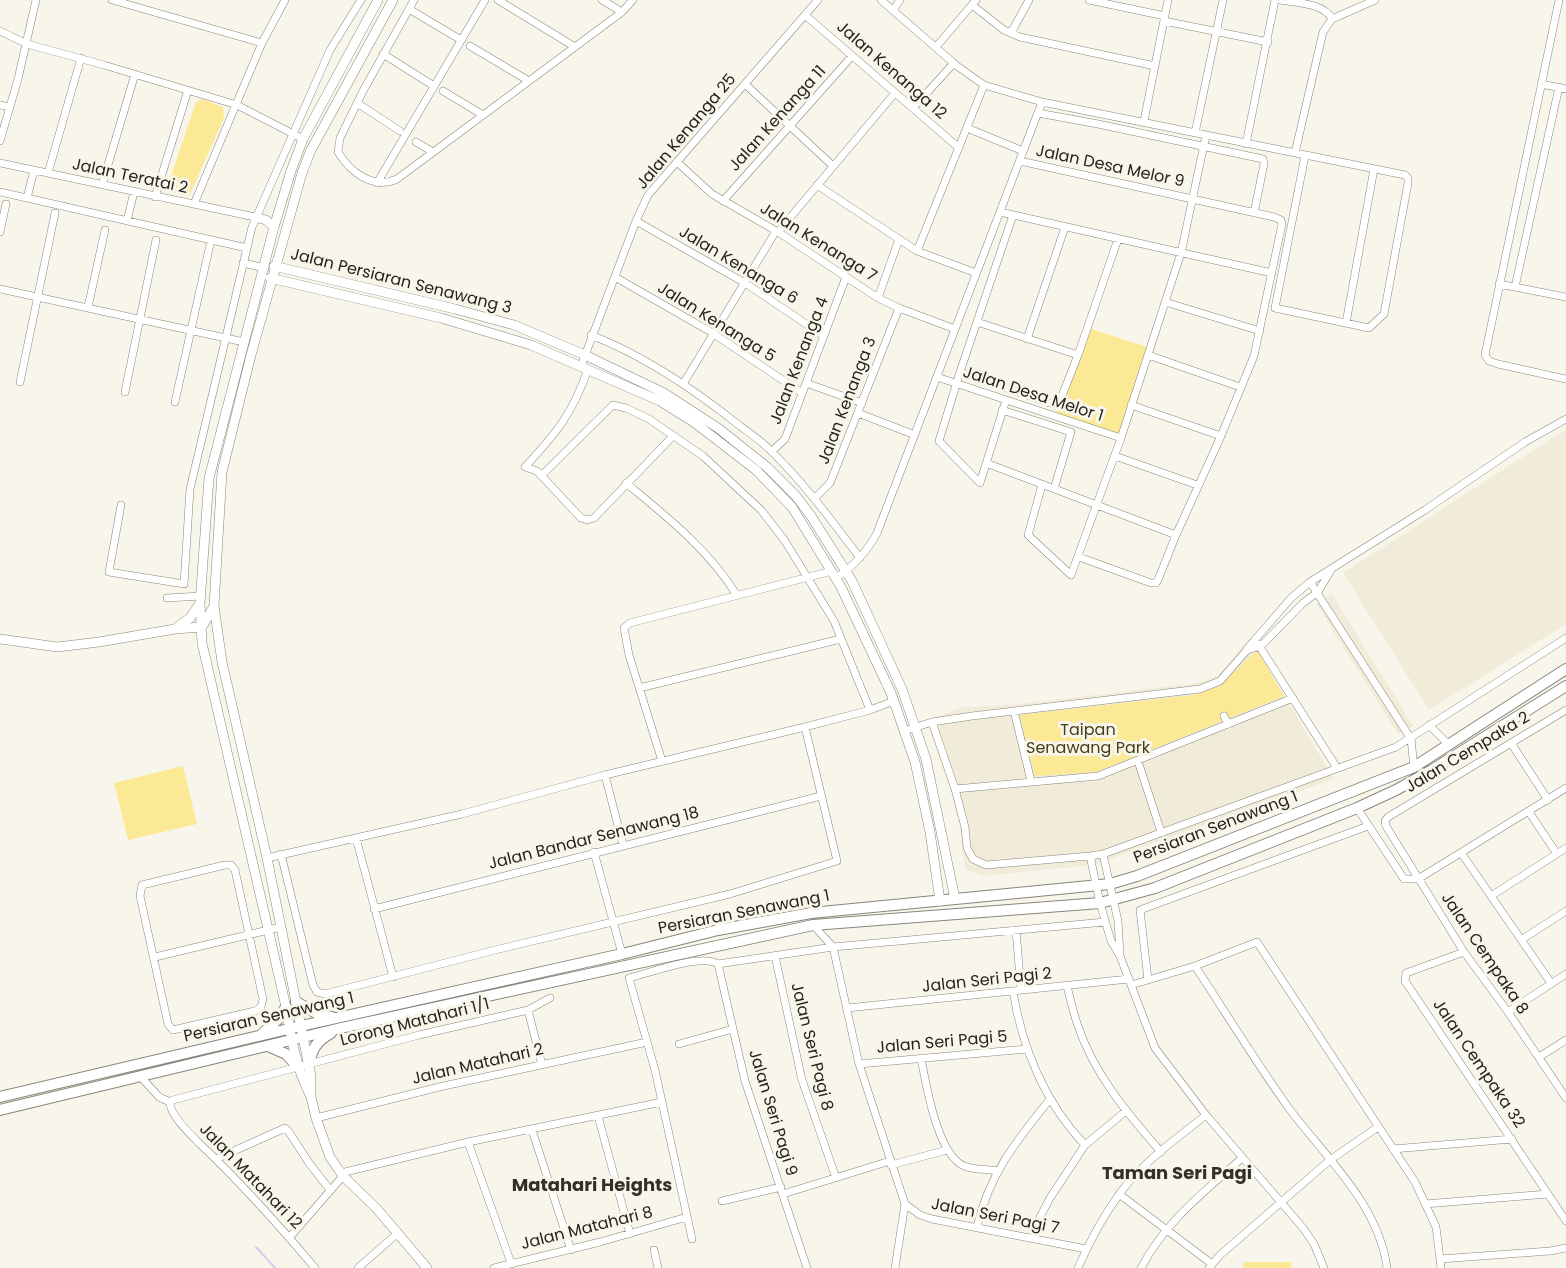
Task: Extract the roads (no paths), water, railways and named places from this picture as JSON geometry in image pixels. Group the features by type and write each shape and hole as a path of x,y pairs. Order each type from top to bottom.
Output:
{"main road":[{"name":"Persiaran Senawang 1","path":"0,1110 292,1041 302,1032 337,1018 718,930 811,912 1110,884 1414,767 1566,669"},
{"name":"Persiaran Senawang 1","path":"0,1097 289,1029 302,1032 336,1030 813,925 1100,903 1113,900 1155,888 1357,808 1432,770 1566,686"},
{"path":"259,1036 273,1025 291,1004 320,1015 337,1018"},
{"path":"268,1046 303,1065 320,1040 336,1030"}],"street":[{"path":"0,141 27,44 36,0"},
{"path":"112,0 262,43"},
{"path":"194,204 262,43 285,0"},
{"path":"121,505 109,572 184,584 190,489 224,337 255,217 330,50 361,0"},
{"path":"303,1065 302,1032 268,930 202,643 200,600 209,478 274,227 303,139 378,0"},
{"path":"393,0 311,150 302,172 278,266 251,355 220,483 214,606 222,662 281,927 291,1004 289,1029 303,1065 325,1146 342,1174 377,1209 427,1268"},
{"path":"414,0 383,54 340,138 338,152 346,164 365,178 377,183 387,183 397,179 622,12 633,0"},
{"path":"377,183 485,0"},
{"path":"498,0 575,47"},
{"path":"602,0 622,12"},
{"name":"Jalan Kenanga 25","path":"541,476 537,471 525,467 549,442 569,416 579,396 585,368 585,355 648,195 818,0"},
{"path":"881,0 954,63 984,85 1042,102 1405,175 1408,178 1384,314 1369,328 1275,308 1305,156"},
{"path":"892,10 900,0"},
{"path":"1011,33 1029,0"},
{"path":"1089,0 1113,2 1217,32 1268,42"},
{"path":"1144,122 1168,0"},
{"path":"1195,133 1223,0"},
{"path":"1246,144 1275,0"},
{"path":"1280,0 1322,9 1329,12 1332,19"},
{"path":"1295,153 1323,32 1332,19 1375,0"},
{"path":"1559,0 1485,355 1490,361 1498,364 1566,379"},
{"path":"936,47 974,3 983,15 1011,33 1037,42 1155,66"},
{"path":"409,9 461,40"},
{"name":"Jalan Kenanga 12","path":"805,15 959,148"},
{"path":"1556,16 1566,18"},
{"path":"0,31 27,44 237,105 303,139"},
{"path":"470,45 530,81"},
{"path":"383,54 434,86"},
{"name":"Jalan Kenanga 11","path":"723,201 852,56"},
{"path":"48,173 81,58"},
{"path":"913,108 954,63"},
{"path":"102,185 135,74"},
{"path":"745,84 833,166"},
{"path":"1515,287 1562,88 1541,84"},
{"path":"918,251 984,85"},
{"path":"155,196 188,90"},
{"path":"443,91 483,115"},
{"path":"683,384 777,232 895,93"},
{"path":"662,761 629,656 624,628 630,623 736,594 846,571 868,550 877,533 1042,102"},
{"path":"357,103 400,131"},
{"path":"0,105 10,107"},
{"path":"1038,114 1098,124 1263,159 1264,164 1254,213"},
{"path":"967,128 1023,151"},
{"path":"1042,485 1028,536 1068,575 1071,575 1114,456 1181,253 1206,135"},
{"path":"416,142 433,152"},
{"name":"Jalan Desa Melor 9","path":"1020,161 1281,220 1272,273"},
{"name":"Jalan Kenanga 7","path":"676,162 712,194 777,232 878,298 898,308 955,329"},
{"name":"Jalan Teratai 2","path":"0,163 255,217"},
{"path":"1346,323 1374,169"},
{"path":"27,198 34,170"},
{"path":"817,185 918,251 976,273"},
{"path":"0,192 247,248"},
{"path":"127,221 134,192"},
{"path":"0,232 6,204"},
{"path":"1000,212 1272,273 1254,356 1156,583 1079,557"},
{"path":"20,382 55,213"},
{"path":"1006,400 980,483 939,441 1013,215"},
{"path":"255,217 266,220 274,227"},
{"name":"Jalan Kenanga 6","path":"636,221 745,283 824,336"},
{"path":"1027,339 1065,227"},
{"path":"88,307 105,230"},
{"path":"878,298 899,239"},
{"path":"960,372 1058,406 1078,356 1118,239"},
{"path":"125,392 156,240"},
{"path":"175,402 211,240"},
{"path":"243,263 264,269"},
{"name":"Jalan Persiaran Senawang 3","path":"264,269 278,266 514,325 585,355 664,393 718,428 767,467 796,496 846,571 903,689 927,759 956,899"},
{"name":"Jalan Persiaran Senawang 3","path":"264,269 274,279 481,328 531,345 660,401 695,423 756,470 792,507 834,574 894,701 915,762 930,832 940,901"},
{"name":"Jalan Kenanga 4","path":"772,451 785,439 846,277"},
{"name":"Jalan Kenanga 5","path":"615,278 714,334 802,393"},
{"path":"1499,284 1566,297"},
{"path":"0,290 244,342"},
{"path":"1165,302 1260,331"},
{"name":"Jalan Kenanga 3","path":"815,498 830,483 898,308"},
{"path":"977,322 1078,356"},
{"path":"592,335 683,384 706,399 772,451 815,498 860,558"},
{"path":"1148,355 1240,387"},
{"name":"Jalan Desa Melor 1","path":"937,377 1120,438"},
{"path":"806,383 862,403"},
{"path":"672,436 594,518 587,520 581,518 541,476 614,405 649,419 703,456 761,510 785,541 834,621 870,710"},
{"path":"1131,405 1221,436"},
{"path":"1002,410 1071,432 1054,489"},
{"path":"858,412 915,435"},
{"path":"904,731 932,722 1200,689 1220,681 1291,598 1310,582 1525,442 1566,419"},
{"path":"1114,456 1197,485"},
{"path":"986,463 1176,535"},
{"path":"626,483 704,551 736,594"},
{"path":"1247,650 1261,646 1303,603 1318,592 1331,570"},
{"path":"1310,582 1411,739 1414,767"},
{"path":"167,598 200,600"},
{"path":"175,629 190,618 200,600"},
{"path":"202,627 214,606"},
{"path":"0,639 57,647 202,627"},
{"path":"175,629 190,634 202,643"},
{"path":"932,722 955,789 967,848 973,859 986,865 1090,856 1103,854 1396,747 1566,638"},
{"path":"639,688 841,639"},
{"path":"1254,639 1261,646 1337,768"},
{"path":"955,789 1098,776 1293,698"},
{"path":"267,858 462,814 605,774 805,728 894,701"},
{"name":"Jalan Cempaka 2","path":"1385,821 1388,817 1566,710"},
{"path":"1014,711 1031,781"},
{"path":"1224,716 1228,724"},
{"path":"1429,725 1449,745"},
{"path":"281,854 313,985 317,992 325,994 495,950 730,894 837,861 805,728"},
{"path":"1511,743 1548,800"},
{"path":"1137,761 1161,832"},
{"path":"605,774 623,845"},
{"path":"1357,808 1404,879 1418,879 1566,788"},
{"name":"Jalan Bandar Senawang 18","path":"374,909 821,796"},
{"path":"1529,812 1557,854"},
{"name":"Jalan Cempaka 8","path":"1385,821 1464,952 1566,1098"},
{"path":"1148,980 1140,910 1368,826"},
{"path":"356,838 393,977"},
{"path":"1491,896 1566,848"},
{"path":"594,852 622,954"},
{"path":"1103,854 1120,940 1120,956"},
{"path":"1462,854 1551,983"},
{"path":"1090,856 1111,941 1120,956 1155,1048 1206,1115 1314,1244 1324,1268"},
{"path":"231,865 235,870 263,999 261,1007 255,1011 173,1030 168,1024 155,957 140,896 142,885 147,882 231,865"},
{"path":"1521,940 1566,911"},
{"path":"692,1239 662,1102 629,978 700,960 713,961 718,964 833,946 1105,922"},
{"path":"813,925 833,946 859,1064 905,1204 895,1268"},
{"path":"155,957 281,927"},
{"path":"1016,930 1017,1020 1027,1049 1054,1108 1085,1145"},
{"name":"Jalan Seri Pagi 2","path":"847,1008 1148,980 1195,966 1257,942 1378,1126"},
{"name":"Jalan Cempaka 32","path":"1464,952 1406,973 1405,981 1566,1221"},
{"name":"Jalan Seri Pagi 8","path":"775,956 802,1080 836,1178"},
{"name":"Jalan Seri Pagi 9","path":"718,964 745,1081 807,1268"},
{"path":"1195,966 1288,1106 1367,1211 1378,1234 1387,1268"},
{"path":"1508,1012 1566,974"},
{"path":"1067,986 1077,1024 1098,1070 1126,1111 1161,1152"},
{"name":"Lorong Matahari 1/1","path":"170,1102 303,1065 528,1010 550,998"},
{"path":"528,1010 543,1065"},
{"path":"679,1044 733,1029"},
{"path":"1539,1057 1566,1040"},
{"name":"Jalan Matahari 2","path":"316,1118 439,1087 647,1042"},
{"name":"Jalan Seri Pagi 5","path":"859,1064 1027,1049"},
{"path":"921,1058 931,1109 947,1150 963,1166 997,1171"},
{"path":"140,1076 159,1097 170,1102"},
{"path":"977,1227 982,1204 997,1171 1016,1140 1050,1099"},
{"name":"Jalan Matahari 12","path":"170,1102 170,1108 188,1132 216,1159 315,1268"},
{"path":"289,1238 342,1174 468,1142 662,1102"},
{"path":"1034,1238 1050,1198 1085,1145 1126,1111"},
{"path":"1078,1268 1086,1249 1119,1194 1161,1152 1206,1115"},
{"path":"598,1116 630,1234"},
{"path":"1119,1194 1210,1266 1330,1160 1378,1126 1415,1182 1436,1227 1441,1268"},
{"path":"216,1159 285,1128 330,1190"},
{"path":"532,1130 571,1250"},
{"path":"1394,1149 1512,1139"},
{"path":"468,1142 511,1263"},
{"path":"722,1201 782,1191 947,1150"},
{"path":"1141,1268 1149,1252 1175,1218 1242,1158"},
{"path":"1425,1204 1548,1194"},
{"name":"Jalan Seri Pagi 7","path":"905,1204 920,1215 1086,1249"},
{"name":"Jalan Matahari 8","path":"494,1268 571,1250 687,1217"},
{"path":"358,1268 398,1233"},
{"path":"1440,1259 1566,1248"},
{"path":"654,1250 658,1268"}],"waterway":[{"path":"256,1247 275,1268"}],"district":[{"name":"Taman Seri Pagi","path":"1177,1174"},
{"name":"Matahari Heights","path":"592,1186"}],"park label":[{"name":"Taipan Senawang Park","path":"1088,740"}]}
